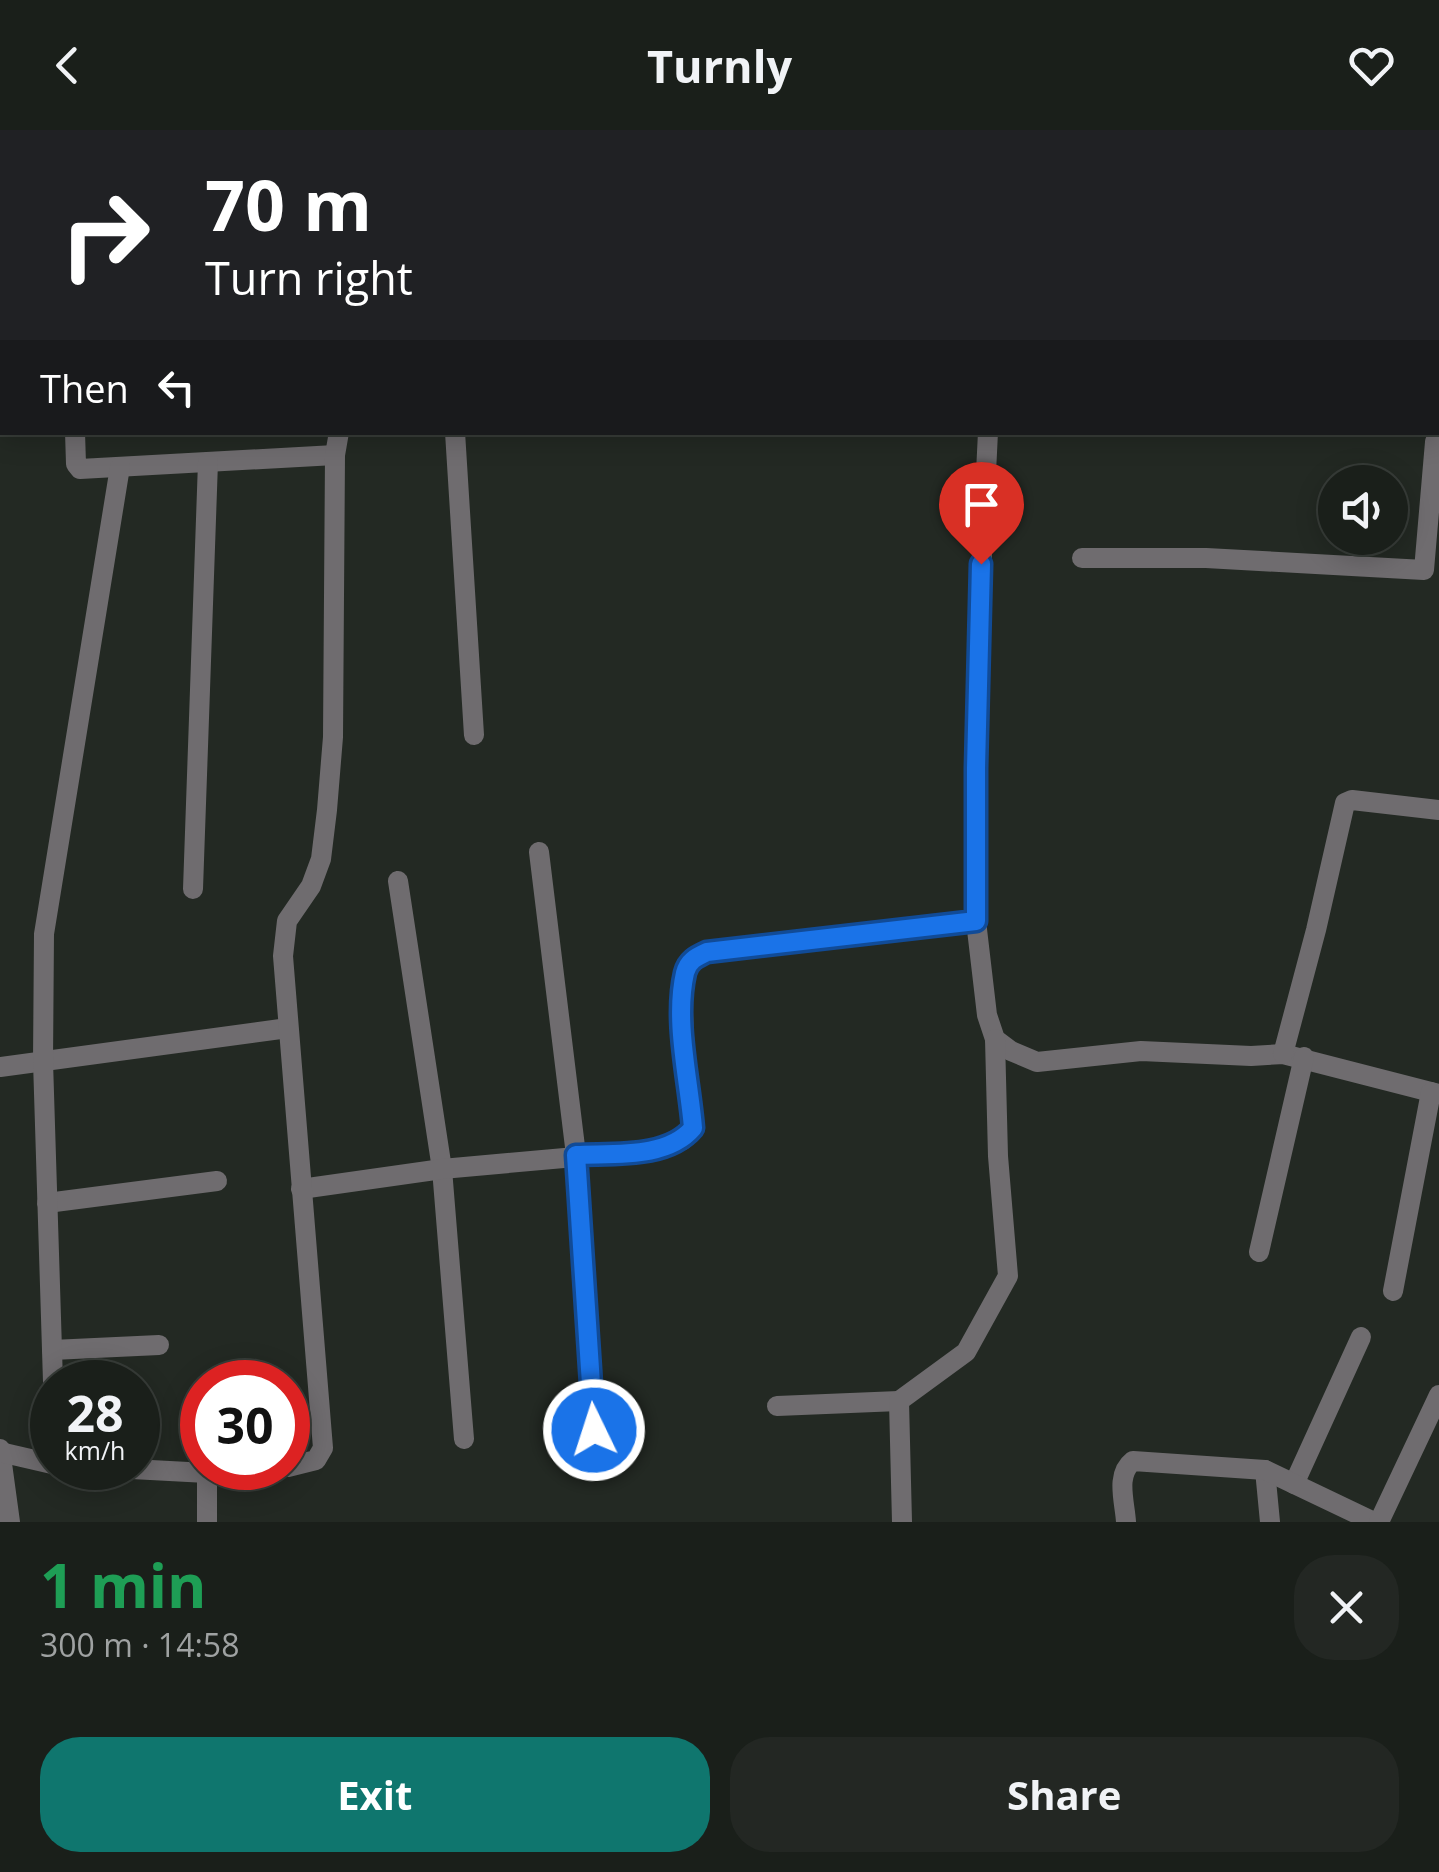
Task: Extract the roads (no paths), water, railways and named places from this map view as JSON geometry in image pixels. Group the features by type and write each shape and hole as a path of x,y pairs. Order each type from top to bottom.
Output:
{"street":[{"path":"74,435 76,464 80,469 335,455"},
{"path":"310,1461 316,1460 323,1448 283,956 287,921 311,886 321,859 330,774 338,435"},
{"path":"455,435 474,735"},
{"path":"777,1406 899,1400 966,1352 1008,1276 998,1156 995,1039 987,1016 976,921 978,636 988,435"},
{"path":"1082,558 1206,558 1424,570 1438,435"},
{"path":"193,889 208,462"},
{"path":"52,1360 43,1061 44,934 120,468"},
{"path":"1283,1054 1345,803 1352,800 1439,810"},
{"path":"539,852 576,1155 594,1430"},
{"path":"398,881 442,1169 464,1438"},
{"path":"301,1189 442,1169 654,1150 683,1140 693,1128 682,1020 686,971 694,958 707,952 976,921"},
{"path":"0,1067 288,1028"},
{"path":"995,1039 1011,1052 1038,1062 1141,1051 1283,1054 1435,1093 1393,1291"},
{"path":"1259,1252 1304,1057"},
{"path":"48,1203 217,1181"},
{"path":"1294,1484 1361,1337"},
{"path":"52,1350 160,1345"},
{"path":"899,1400 902,1522"},
{"path":"1126,1522 1122,1476 1133,1462 1265,1470 1376,1522 1437,1404"},
{"path":"10,1522 0,1451 30,1458"},
{"path":"1265,1470 1270,1522"},
{"path":"207,1490 207,1522"}]}
